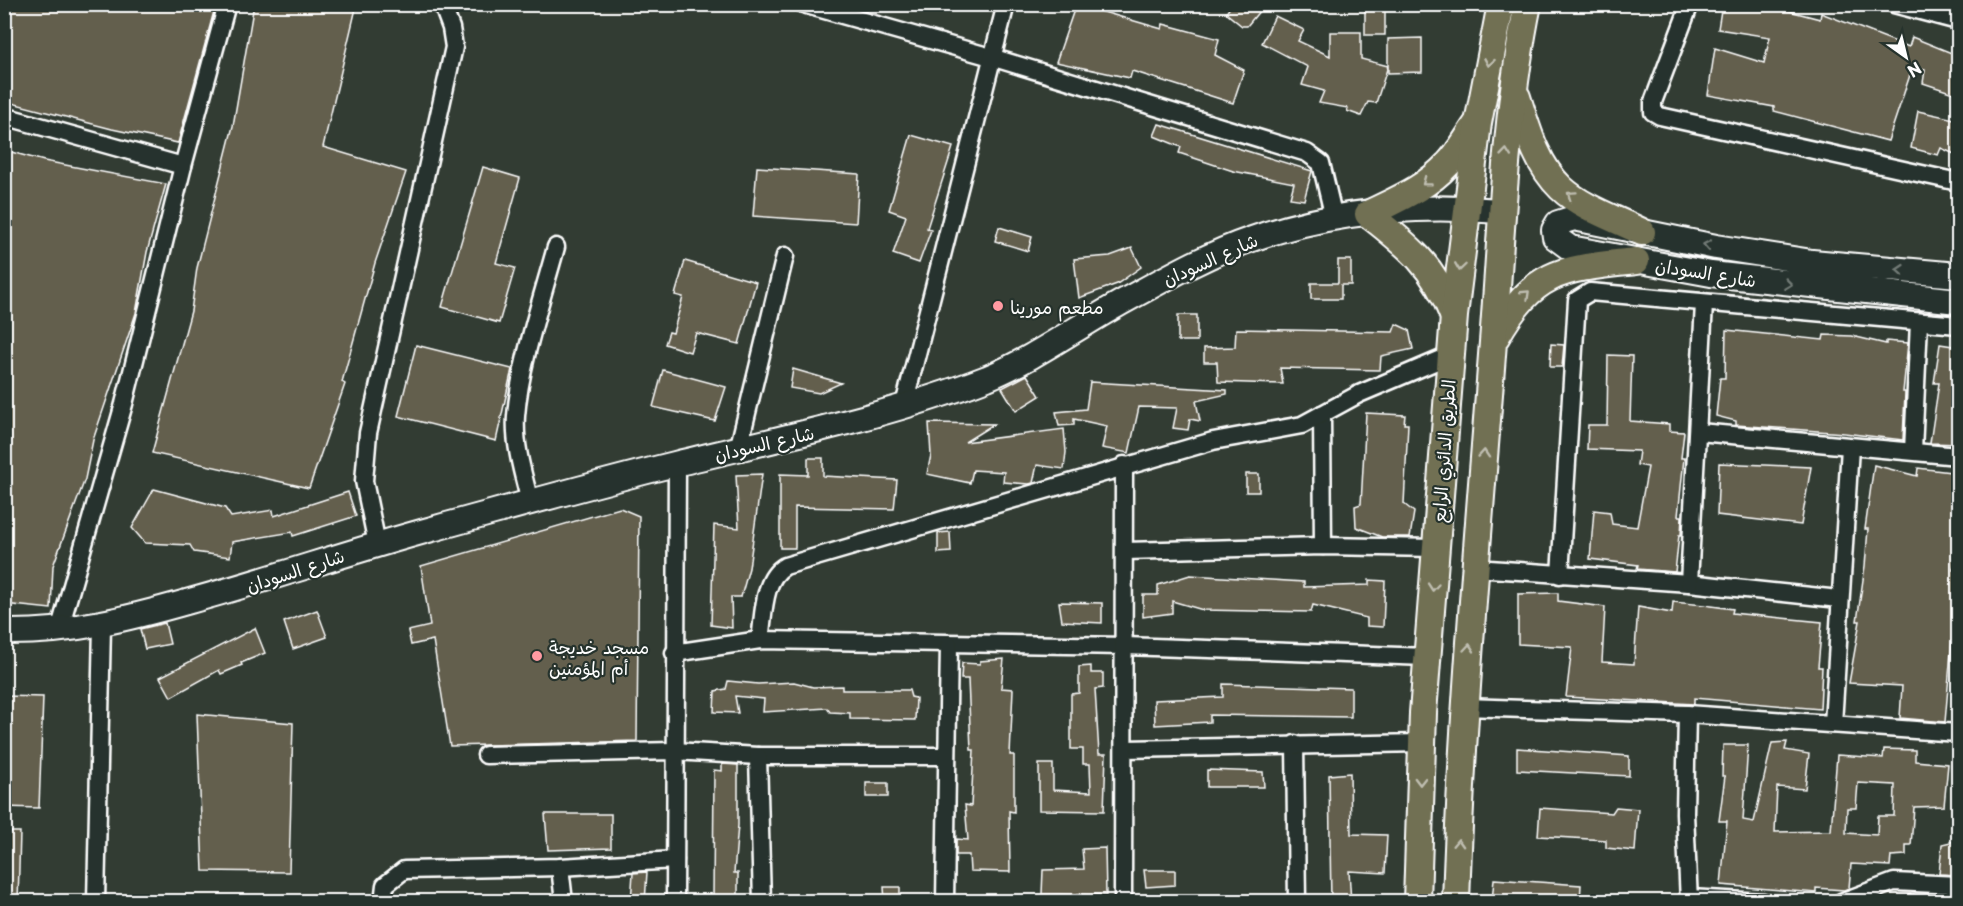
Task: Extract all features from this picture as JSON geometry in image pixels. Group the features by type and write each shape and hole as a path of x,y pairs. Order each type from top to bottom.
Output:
{"main road":[{"name":"الطريق الدائري الرابع","path":"1417,902 1421,743 1454,316 1478,123 1501,4"},
{"path":"1456,902 1464,706 1501,211 1514,87 1528,4"},
{"path":"1514,87 1530,138 1545,168 1561,188 1579,201 1642,232"},
{"path":"1454,316 1444,292 1422,259 1368,214 1407,196 1429,181 1449,164 1478,123"},
{"name":"شارع السودان","path":"4,632 58,631 102,625 226,591 377,544 530,502 677,463 792,438 904,405 992,376 1183,270 1229,248 1276,231 1334,218 1398,209 1501,211"},
{"name":"شارع السودان","path":"1959,275 1812,262 1574,218 1558,223 1554,230 1555,237 1570,248 1636,261 1711,274 1959,301"},
{"path":"1493,342 1513,308 1527,291 1547,278 1569,269 1636,261"}],"street":[{"path":"58,631 124,404 183,166 227,4"},
{"path":"377,544 363,481 364,462 368,433 453,47 451,28 442,4"},
{"path":"803,4 992,57 1307,153 1321,163 1334,218"},
{"path":"904,405 1006,4"},
{"path":"1690,4 1653,102 1653,112 1660,116 1959,182"},
{"path":"1894,4 1959,21"},
{"path":"4,116 183,166"},
{"path":"530,502 517,446 516,416 528,353 556,247"},
{"path":"738,450 785,256"},
{"path":"1560,574 1577,300 1590,292 1959,325"},
{"path":"1689,583 1699,432 1704,304"},
{"path":"1913,451 1919,322"},
{"path":"760,640 769,584 774,572 785,566 956,518 1124,465 1245,434 1283,430 1302,425 1359,394 1451,355"},
{"path":"1322,414 1323,546"},
{"path":"1699,432 1959,456"},
{"path":"1833,724 1850,447"},
{"path":"675,902 677,463"},
{"path":"1123,902 1124,465"},
{"path":"1125,551 1323,546 1436,548"},
{"path":"1476,568 1689,583 1839,599"},
{"path":"96,902 102,625"},
{"path":"675,653 760,640 1125,646 1427,657"},
{"path":"945,902 949,644"},
{"path":"1464,706 1687,714 1959,733"},
{"path":"1687,714 1685,813 1689,900 1764,902"},
{"path":"1125,749 1421,743"},
{"path":"1295,744 1297,902"},
{"path":"486,755 674,751 758,756 946,756"},
{"path":"758,756 762,902"},
{"path":"383,902 385,885 404,870 560,867 675,860"},
{"path":"560,867 564,902"},
{"path":"1841,902 1880,893 1905,881 1959,885"}],"building":[{"path":"4,4 216,4 178,143 112,129 4,101"},
{"path":"254,4 357,4 323,147 406,172 375,263 342,382 345,384 309,488 152,453 191,311 197,268 233,126"},
{"path":"1076,4 1162,29 1163,24 1219,39 1215,55 1244,70 1233,103 1132,71 1130,78 1056,62"},
{"path":"1232,4 1265,4 1247,26 1242,26 1226,13"},
{"path":"1722,4 1763,4 1820,19 1821,13 1909,47 1912,37 1959,56 1959,95 1923,83 1925,70 1913,66 1888,141 1774,111 1774,107 1708,95 1715,48 1764,63 1770,37 1718,29"},
{"path":"1365,10 1385,10 1385,35 1365,35"},
{"path":"1275,16 1304,30 1298,41 1330,56 1330,32 1361,32 1361,59 1388,66 1376,103 1368,102 1361,116 1347,111 1348,108 1319,103 1324,91 1302,85 1308,67 1262,43"},
{"path":"1422,38 1422,72 1388,73 1388,39"},
{"path":"1918,111 1959,120 1959,156 1941,148 1938,155 1911,148"},
{"path":"1159,124 1312,171 1304,200 1290,198 1294,183 1233,171 1179,153 1181,147 1154,136"},
{"path":"911,135 953,147 927,228 931,230 919,263 893,254 906,216 889,210"},
{"path":"4,150 44,161 166,184 147,252 136,313 93,440 85,479 53,566 51,609 4,604 4,334 9,319 4,318"},
{"path":"483,167 520,178 496,263 515,268 499,323 442,307"},
{"path":"757,167 859,174 856,223 753,216"},
{"path":"999,227 1032,237 1028,251 995,241"},
{"path":"1132,248 1141,267 1117,284 1079,298 1074,259 1110,256"},
{"path":"1338,260 1351,260 1351,285 1341,285 1341,299 1311,299 1311,283 1338,283"},
{"path":"685,261 756,282 739,344 696,333 690,352 665,344 669,332 673,333 683,297 675,295"},
{"path":"1178,315 1197,315 1197,341 1178,341"},
{"path":"1396,324 1409,330 1413,349 1381,356 1380,370 1280,368 1283,384 1218,382 1217,362 1204,362 1204,348 1235,347 1236,329 1393,332"},
{"path":"1726,330 1823,340 1824,335 1852,336 1886,344 1886,341 1908,343 1903,392 1905,392 1903,440 1736,425 1736,421 1716,416 1720,378 1725,378"},
{"path":"1551,344 1564,345 1562,367 1550,367"},
{"path":"1940,344 1959,347 1959,444 1930,443 1939,383 1934,383"},
{"path":"416,345 512,369 496,441 398,416"},
{"path":"1608,355 1632,356 1630,421 1669,424 1669,431 1684,432 1681,458 1684,458 1678,516 1682,516 1681,535 1679,535 1675,572 1637,569 1638,565 1590,559 1594,510 1610,512 1612,524 1637,527 1648,467 1637,465 1639,451 1587,449 1588,425 1607,425"},
{"path":"793,369 841,383 819,393 790,388"},
{"path":"663,370 726,387 715,421 653,407"},
{"path":"1027,375 1040,396 1016,411 1002,388"},
{"path":"1090,382 1227,390 1227,394 1196,401 1200,421 1190,419 1188,430 1173,428 1177,408 1139,407 1129,453 1102,448 1107,426 1074,419 1074,425 1059,426 1056,412 1086,409"},
{"path":"1366,413 1405,415 1404,424 1408,424 1404,504 1414,512 1410,537 1382,537 1356,527 1355,506 1361,504"},
{"path":"929,423 994,424 965,442 1064,429 1066,452 1064,469 1037,465 1033,483 1029,484 1003,482 1004,472 973,470 970,483 927,474 931,455"},
{"path":"808,458 823,458 823,476 897,480 894,509 795,507 795,548 780,548 780,474 808,475"},
{"path":"1719,463 1811,467 1801,525 1717,515"},
{"path":"1874,465 1917,476 1918,468 1959,473 1955,538 1958,538 1953,570 1956,570 1953,629 1945,722 1900,718 1902,686 1849,683 1860,621 1857,621 1868,529 1865,529"},
{"path":"762,474 749,568 741,597 731,597 732,628 711,625 714,525 739,528 736,475"},
{"path":"1246,474 1259,474 1259,492 1246,492"},
{"path":"154,489 225,508 231,517 273,510 274,516 348,492 356,516 293,536 292,532 232,542 230,557 194,552 190,545 145,543 132,528"},
{"name":"مسجد خديجة أم المؤمنين","path":"620,508 639,516 637,741 450,746 433,640 411,645 408,631 430,626 421,566"},
{"path":"950,532 951,552 938,553 938,533"},
{"path":"1190,575 1304,582 1304,587 1369,585 1369,580 1385,581 1383,627 1367,626 1367,618 1313,605 1311,612 1203,610 1172,601 1172,613 1143,617 1143,595 1158,595 1158,585"},
{"path":"1558,593 1558,601 1605,607 1602,662 1634,664 1638,607 1672,613 1673,602 1733,609 1732,613 1822,622 1818,667 1822,667 1820,709 1694,698 1694,704 1566,697 1572,647 1518,644 1518,594"},
{"path":"1059,602 1102,603 1102,623 1062,621"},
{"path":"317,610 327,637 293,649 284,622"},
{"path":"165,623 170,644 145,649 140,629"},
{"path":"255,628 265,653 221,674 219,670 171,697 160,677"},
{"path":"1004,659 1001,688 1013,689 1010,755 1014,755 1014,812 1009,811 1010,872 970,871 969,855 956,855 956,839 968,840 965,805 971,806 974,750 971,750 968,679 961,679 962,663 980,664 980,661"},
{"path":"1091,666 1091,673 1103,673 1103,688 1095,689 1099,754 1106,754 1104,811 1039,810 1039,764 1053,764 1053,790 1091,792 1090,764 1083,764 1083,749 1071,749 1071,694 1079,693 1079,667"},
{"path":"728,681 758,684 794,682 813,687 842,686 842,690 909,690 911,697 916,698 915,720 850,719 850,713 830,712 827,708 763,712 764,699 735,696 738,713 714,712 715,691 726,689"},
{"path":"1223,684 1351,688 1351,717 1210,715 1210,722 1155,725 1154,700 1223,697"},
{"path":"4,696 43,697 39,808 4,807"},
{"path":"197,714 293,723 289,872 203,871"},
{"path":"1787,742 1785,750 1809,754 1805,789 1777,787 1775,832 1831,831 1837,755 1883,758 1884,749 1915,750 1915,761 1948,764 1944,806 1914,807 1911,845 1906,845 1906,855 1891,856 1890,866 1851,864 1849,888 1844,890 1816,888 1816,893 1721,885 1727,821 1719,821 1725,776 1722,776 1723,745 1748,745 1743,820 1754,822 1772,743","holes":["1858,783 1895,785 1894,816 1878,816 1877,835 1846,833 1847,808 1856,808"]},
{"path":"1517,748 1629,756 1629,776 1517,770"},
{"path":"722,764 738,765 738,825 734,873 738,873 738,900 713,900 714,770 722,771"},
{"path":"1207,770 1263,772 1264,787 1207,787"},
{"path":"1350,773 1351,834 1387,835 1385,873 1349,871 1351,902 1331,902 1329,775"},
{"path":"866,783 888,783 888,797 866,797"},
{"path":"1616,807 1638,809 1635,851 1606,848 1606,840 1538,836 1540,808 1612,813"},
{"path":"545,814 611,814 611,848 548,850"},
{"path":"4,832 20,832 18,902 4,902"},
{"path":"1959,840 1959,875 1939,874 1942,844"},
{"path":"1105,848 1106,895 1042,894 1043,870 1084,869 1082,849"},
{"path":"1144,870 1175,870 1175,885 1146,887"},
{"path":"647,872 645,902 631,902 633,873"},
{"path":"1494,879 1581,885 1580,901 1525,898 1525,902 1492,902"},
{"path":"884,887 900,887 900,901 885,901"}],"place":[{"name":"مطعم مورينا","path":"998,306"},
{"name":"مسجد خديجة أم المؤمنين","path":"537,656"}]}
